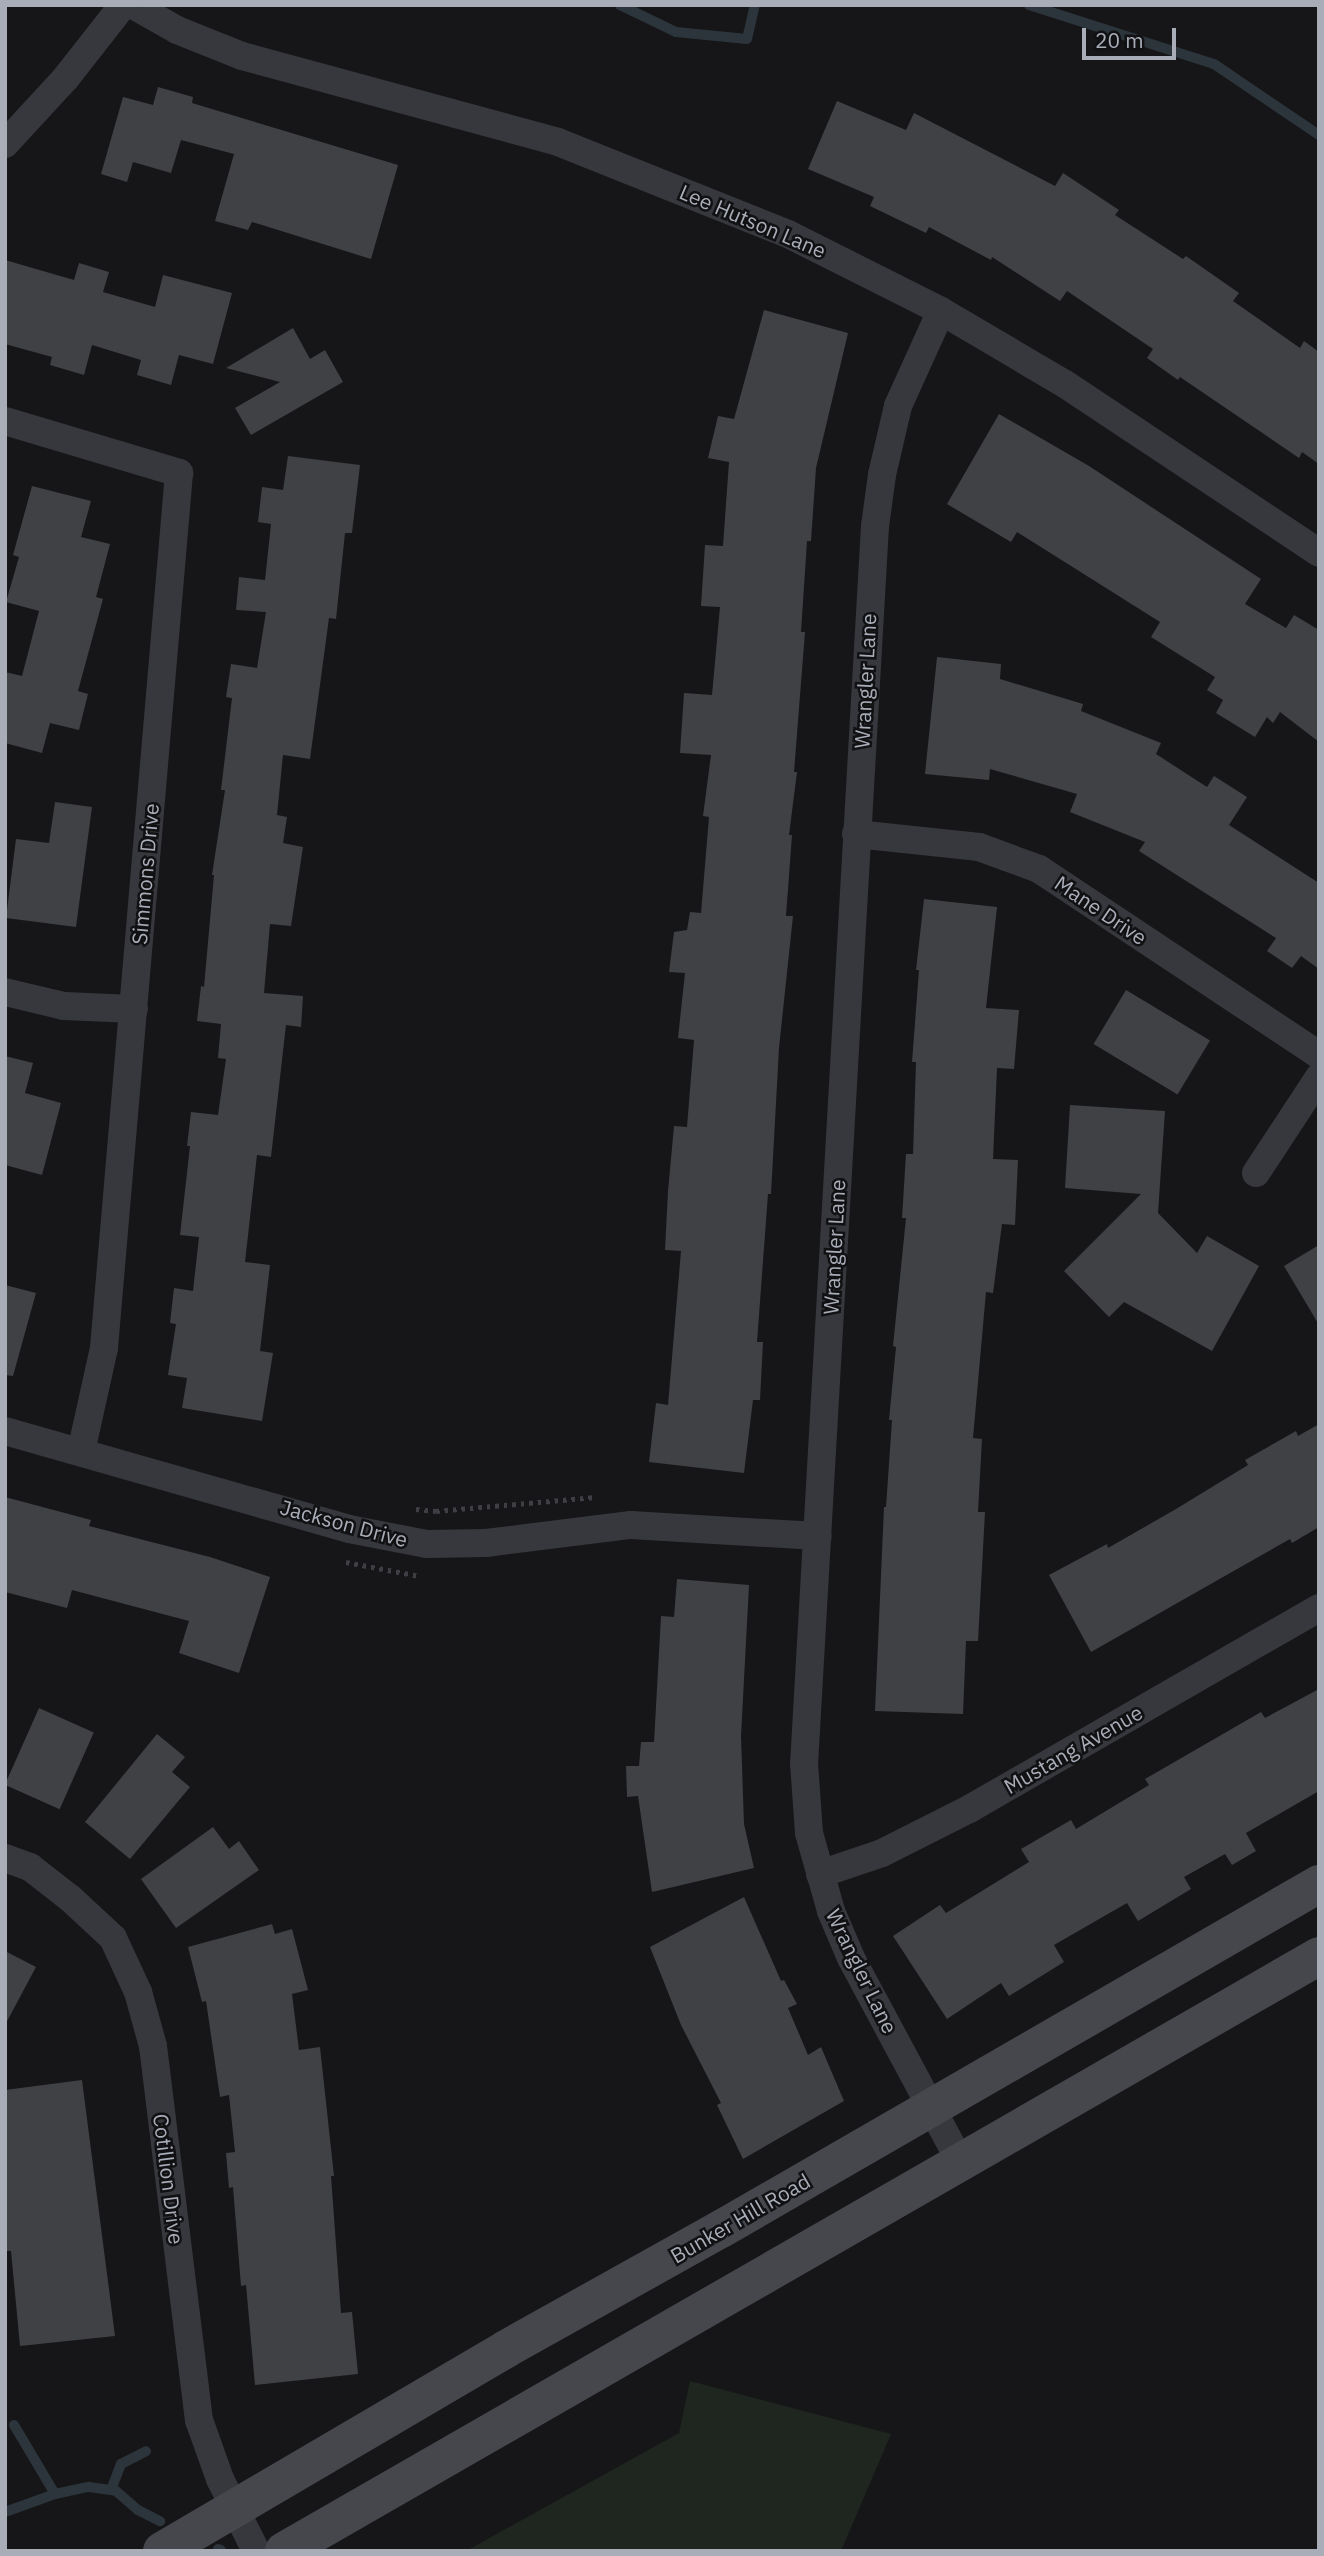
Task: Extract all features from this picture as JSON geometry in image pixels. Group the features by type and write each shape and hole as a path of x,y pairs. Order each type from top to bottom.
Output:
{"main road":[{"name":"Bunker Hill Road","path":"162,2551 506,2349 932,2108 1319,1884"},
{"path":"284,2551 1319,1956"}],"street":[{"path":"5,144 65,79 122,5"},
{"name":"Lee Hutson Lane","path":"134,5 177,30 242,56 558,142 788,234 941,311 1065,384 1319,553"},
{"name":"Wrangler Lane","path":"941,311 898,406 882,475 875,526 804,1763 809,1833 820,1874 851,1958 960,2161"},
{"name":"Simmons Drive","path":"5,421 178,473 104,1348 81,1452"},
{"name":"Mane Drive","path":"856,834 979,847 1039,869 1319,1055"},
{"path":"5,992 64,1006 134,1009"},
{"path":"1256,1172 1319,1077"},
{"name":"Jackson Drive","path":"5,1431 349,1529 427,1544 486,1543 532,1535 631,1525 818,1536"},
{"name":"Mustang Avenue","path":"820,1874 882,1853 971,1808 1319,1608"},
{"name":"Cotillion Drive","path":"5,1858 30,1867 71,1899 113,1938 138,1992 153,2046 199,2420 216,2470 257,2551"}],"path":[{"path":"411,1508 436,1511 597,1497"}],"shaded area":[{"path":"690,2381 891,2434 841,2551 466,2551 679,2433"}],"building":[{"path":"158,87 193,97 192,103 398,165 371,259 252,222 248,230 215,221 234,154 181,140 171,173 133,162 127,182 101,174 123,97 153,105"},
{"path":"837,101 906,130 914,113 1055,186 1063,173 1119,210 1115,215 1183,259 1186,256 1239,293 1233,301 1300,348 1304,341 1319,352 1319,464 1302,452 1299,458 1180,377 1178,380 1147,358 1153,349 1067,291 1060,301 992,257 991,260 929,227 926,233 870,206 874,197 808,169"},
{"path":"5,260 74,280 79,263 109,272 103,292 155,307 163,275 232,293 213,364 179,355 171,385 137,375 141,360 92,345 84,375 50,365 52,357 5,344"},
{"path":"764,310 848,333 816,468 811,541 807,541 801,632 805,632 794,772 797,772 789,835 792,835 786,916 793,916 779,1048 771,1194 768,1194 757,1342 763,1342 760,1400 753,1400 744,1473 649,1462 656,1403 668,1405 681,1251 665,1250 668,1191 674,1126 687,1127 694,1040 678,1038 685,973 669,972 674,932 687,930 690,912 701,913 709,817 703,816 711,755 680,753 684,693 712,695 720,607 701,606 705,545 723,546 729,462 708,458 718,416 734,419"},
{"path":"293,328 310,359 325,350 343,382 251,435 235,408 280,382 226,368"},
{"path":"999,414 1089,466 1261,579 1245,604 1286,628 1294,615 1319,630 1319,742 1280,712 1273,723 1267,717 1255,737 1216,713 1223,700 1207,690 1215,677 1151,637 1160,622 1017,532 1011,542 947,504"},
{"path":"288,456 360,465 352,533 345,533 336,619 329,618 310,759 283,755 277,815 287,817 283,843 303,847 291,926 270,924 264,993 303,996 301,1027 286,1025 271,1157 257,1155 245,1262 270,1265 260,1351 273,1353 262,1421 182,1408 187,1378 168,1375 176,1324 170,1323 174,1288 193,1291 199,1237 180,1235 191,1112 218,1115 226,1059 218,1058 221,1024 197,1021 201,986 204,987 212,875 225,790 221,790 232,698 226,697 231,664 257,668 266,612 236,610 239,577 265,580 271,524 258,522 262,487 283,490"},
{"path":"32,486 91,501 81,537 110,544 96,597 103,599 78,691 88,694 79,730 50,723 42,753 5,743 5,672 22,676 39,611 6,602 19,557 13,555"},
{"path":"937,657 1001,664 1000,679 1083,704 1081,711 1161,743 1156,754 1207,787 1214,776 1247,797 1229,825 1319,883 1319,969 1301,956 1292,968 1267,951 1276,938 1139,851 1145,842 1070,812 1077,794 990,769 989,780 925,774"},
{"path":"55,802 92,807 76,927 6,918 16,839 49,843"},
{"path":"924,899 997,907 986,1008 1019,1010 1014,1069 997,1068 993,1159 1018,1160 1015,1225 1002,1224 993,1293 986,1292 973,1438 982,1439 978,1512 985,1512 978,1641 966,1641 963,1714 875,1711 884,1507 892,1420 889,1420 896,1347 893,1346 906,1218 902,1218 906,1154 913,1154 916,1062 912,1062 919,970 916,970"},
{"path":"1126,990 1210,1040 1178,1094 1094,1044"},
{"path":"5,1056 33,1063 25,1093 61,1103 42,1175 5,1165"},
{"path":"1070,1105 1165,1111 1158,1213 1197,1253 1207,1236 1259,1266 1212,1351 1124,1302 1109,1317 1064,1271 1141,1194 1065,1188"},
{"path":"1319,1245 1319,1325 1284,1266"},
{"path":"5,1285 36,1293 13,1376 5,1375"},
{"path":"1319,1424 1319,1527 1292,1543 1290,1539 1091,1652 1049,1575 1107,1544 1108,1548 1248,1465 1245,1460 1296,1431 1298,1436"},
{"path":"5,1497 91,1520 89,1526 210,1557 270,1577 239,1673 179,1653 189,1621 72,1590 67,1608 5,1592"},
{"path":"677,1579 749,1585 741,1736 744,1824 754,1868 652,1892 638,1796 627,1797 626,1766 639,1766 641,1742 654,1742 661,1616 674,1617"},
{"path":"1319,1689 1319,1791 1246,1833 1256,1851 1232,1865 1225,1854 1184,1877 1191,1889 1138,1921 1127,1903 1054,1945 1064,1962 1009,1996 1001,1983 947,2019 893,1936 940,1905 946,1913 1029,1862 1021,1849 1071,1820 1076,1829 1149,1785 1145,1779 1261,1712 1265,1718"},
{"path":"39,1708 94,1732 60,1809 5,1785"},
{"path":"157,1734 185,1757 172,1772 190,1787 130,1859 85,1822"},
{"path":"213,1827 229,1849 239,1841 259,1870 176,1928 141,1879"},
{"path":"744,1897 781,1981 784,1980 797,2004 788,2008 808,2055 821,2047 844,2101 743,2159 717,2105 721,2103 681,2025 650,1947"},
{"path":"272,1924 275,1934 292,1929 308,1990 292,1994 299,2050 320,2047 334,2176 331,2176 341,2313 352,2312 358,2374 255,2385 246,2285 241,2286 233,2187 229,2188 226,2153 235,2152 229,2095 220,2097 206,2001 202,2002 188,1947"},
{"path":"5,1951 36,1967 5,2025"},
{"path":"82,2080 115,2336 20,2346 11,2251 5,2251 5,2090"}],"waterway":[{"path":"620,5 676,32 747,39 755,5"},
{"path":"1029,5 1214,64 1319,135"},
{"path":"14,2425 55,2494"},
{"path":"111,2490 121,2464 146,2451"},
{"path":"5,2512 55,2494 89,2487 116,2491 138,2510 160,2521"}]}
